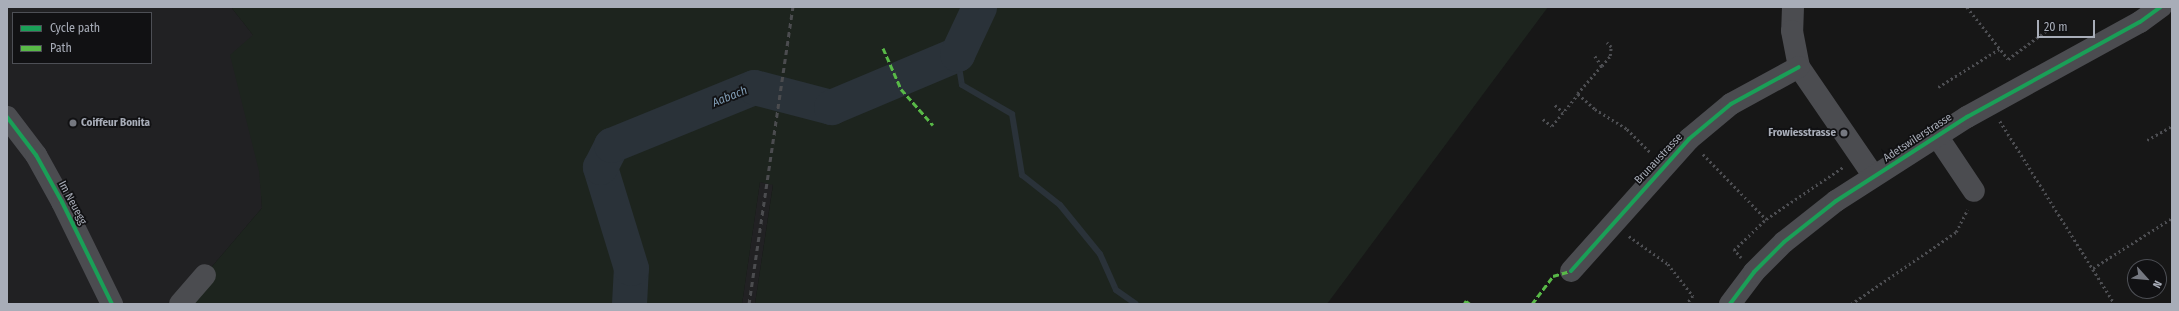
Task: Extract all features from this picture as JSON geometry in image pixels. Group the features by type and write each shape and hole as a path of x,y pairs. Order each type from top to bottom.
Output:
{"street":[{"path":"1793,7 1792,31 1799,67 1873,175"},
{"name":"Adetswilerstrasse","path":"1730,304 1754,272 1817,214 1873,175 1894,165 1937,136 2140,22 2160,7"},
{"name":"Brunaustrasse","path":"1572,271 1689,139 1731,104 1799,67"},
{"name":"Im Neuegg","path":"7,117 36,155 62,202 112,304"},
{"path":"1937,136 1974,191"},
{"path":"180,304 205,275"}],"path":[{"path":"1967,7 2008,59 2050,28"},
{"path":"1543,119 1552,126 1610,56 1611,47 1607,43"},
{"path":"1938,87 1999,49"},
{"path":"1595,56 1602,66"},
{"path":"1578,94 1595,109 1627,129 1665,165"},
{"path":"1555,105 1563,112"},
{"path":"1997,116 2115,304"},
{"path":"2147,140 2172,126"},
{"path":"1689,139 1766,219"},
{"path":"1754,272 1734,250 1766,219 1804,196 1846,165"},
{"path":"2093,268 2172,218"},
{"path":"1613,224 1668,264 1693,296 1687,304"},
{"path":"1851,304 1951,235 1962,224"}],"shaded area":[{"path":"7,7 231,7 253,35 262,208 180,304 7,304"},
{"path":"231,7 1548,7 1327,304 755,304 773,185 760,182 742,304 180,304 262,208 259,171 230,55 253,35"},
{"path":"760,182 773,184 755,304 742,304"}],"waterway":[{"name":"Aabach","path":"629,304 631,268 600,167 611,145 754,87 831,107 957,54 979,7"},
{"path":"957,54 962,85 1012,114 1022,175 1060,205 1100,254 1116,290 1136,304"}],"railway":[{"path":"749,304 793,7"}],"marked path":[{"path":"883,48 901,89 933,125"},
{"path":"1532,304 1553,276 1571,271"},
{"path":"1464,304 1466,301 1470,304"}],"cycle path":[{"path":"1730,304 1754,272 1784,242 1836,201 1967,117 2140,22 2161,7"},
{"path":"1571,271 1689,139 1731,104 1799,67"},
{"path":"7,117 36,155 62,202 112,304"}],"place":[{"name":"Coiffeur Bonita","path":"73,123"},
{"name":"Frowiesstrasse","path":"1844,133"}]}
